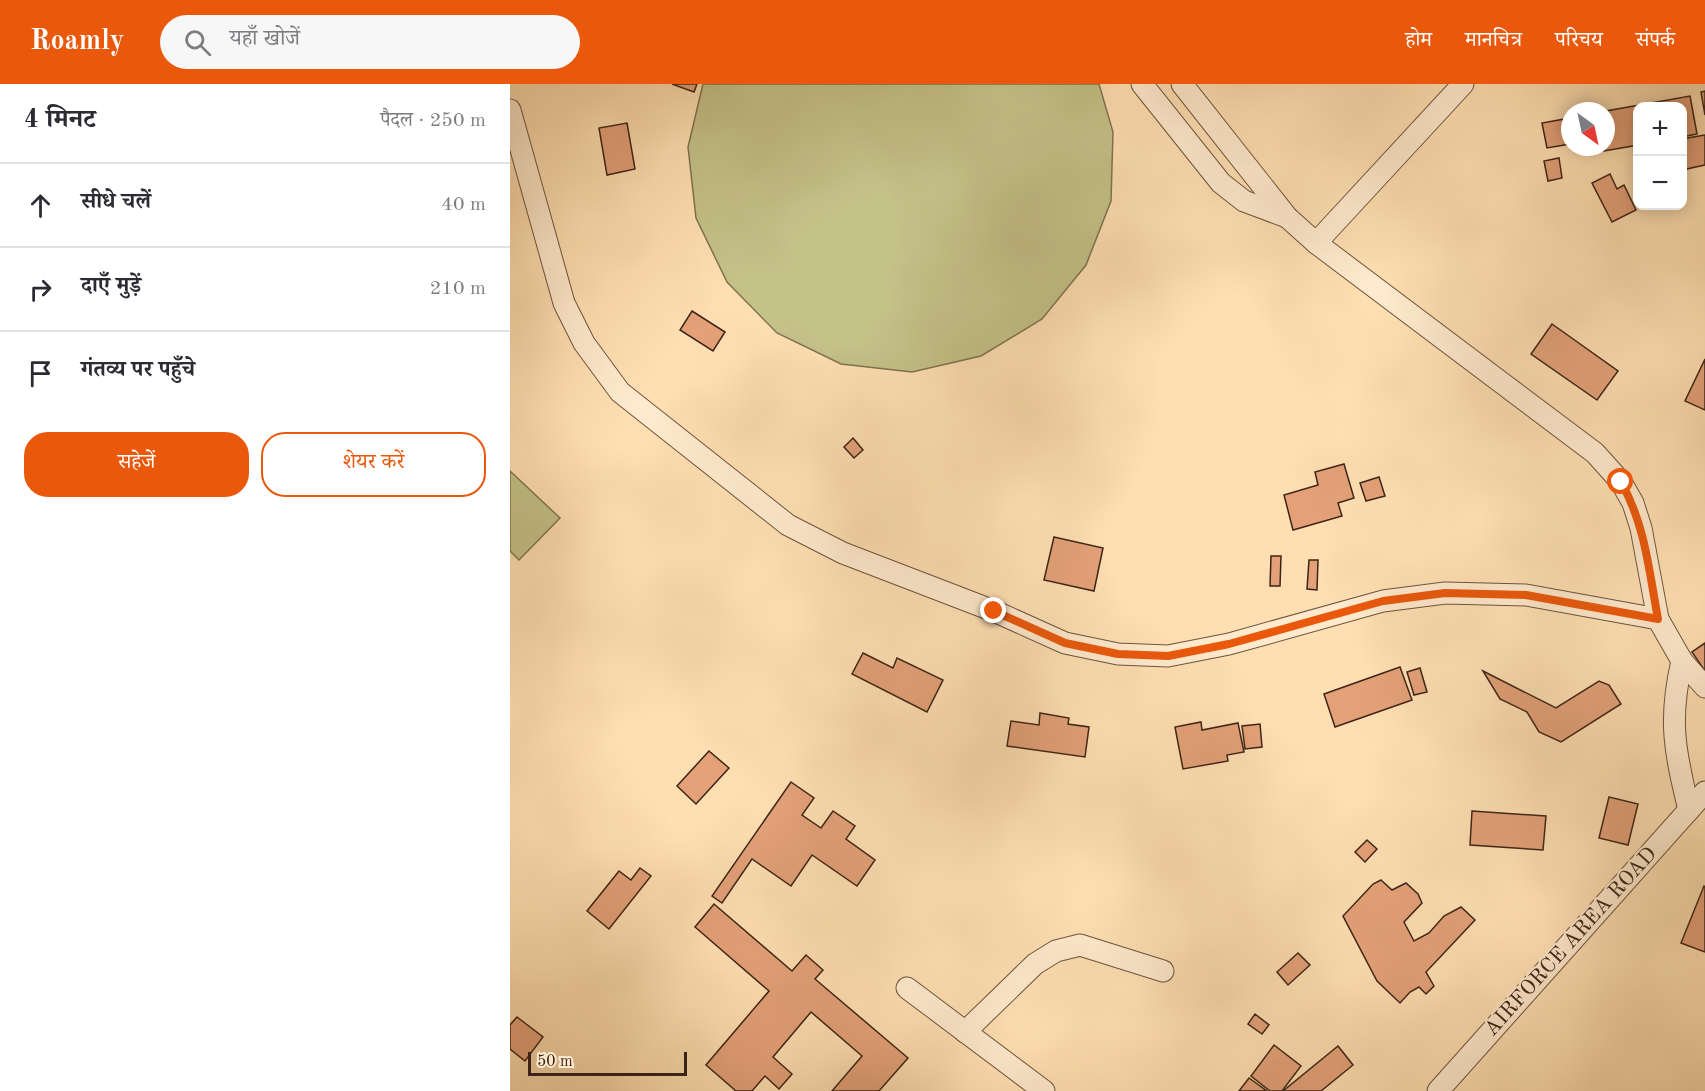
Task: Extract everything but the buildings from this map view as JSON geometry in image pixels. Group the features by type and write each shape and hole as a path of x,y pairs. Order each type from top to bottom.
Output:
{"street":[{"path":"1142,84 1221,183 1244,201 1287,217"},
{"path":"1182,84 1287,217 1316,243 1595,453 1621,482 1633,503 1641,528 1658,619 1683,661 1705,687"},
{"path":"1316,243 1463,84"},
{"path":"510,110 564,303 584,343 620,392 788,525 843,553 994,611 1065,643 1118,654 1168,656 1229,644 1383,601 1445,593 1526,595 1658,619"},
{"path":"510,158 527,174"},
{"path":"1683,661 1675,691 1673,722 1676,755 1700,801"},
{"name":"AIRFORCE AREA ROAD","path":"1438,1091 1700,801"},
{"path":"965,1032 1035,964 1056,951 1080,945 1163,971"},
{"path":"907,988 1044,1091"}],"shaded area":[{"path":"703,84 1099,84 1113,132 1111,201 1086,265 1042,319 981,356 912,372 841,364 777,333 727,282 696,218 688,147"},
{"path":"510,471 560,518 519,560 510,551"}],"route":[{"path":"994,611 1065,643 1118,654 1168,656 1229,644 1383,601 1445,593 1526,595 1658,619 1641,528 1633,503 1621,482"}]}
